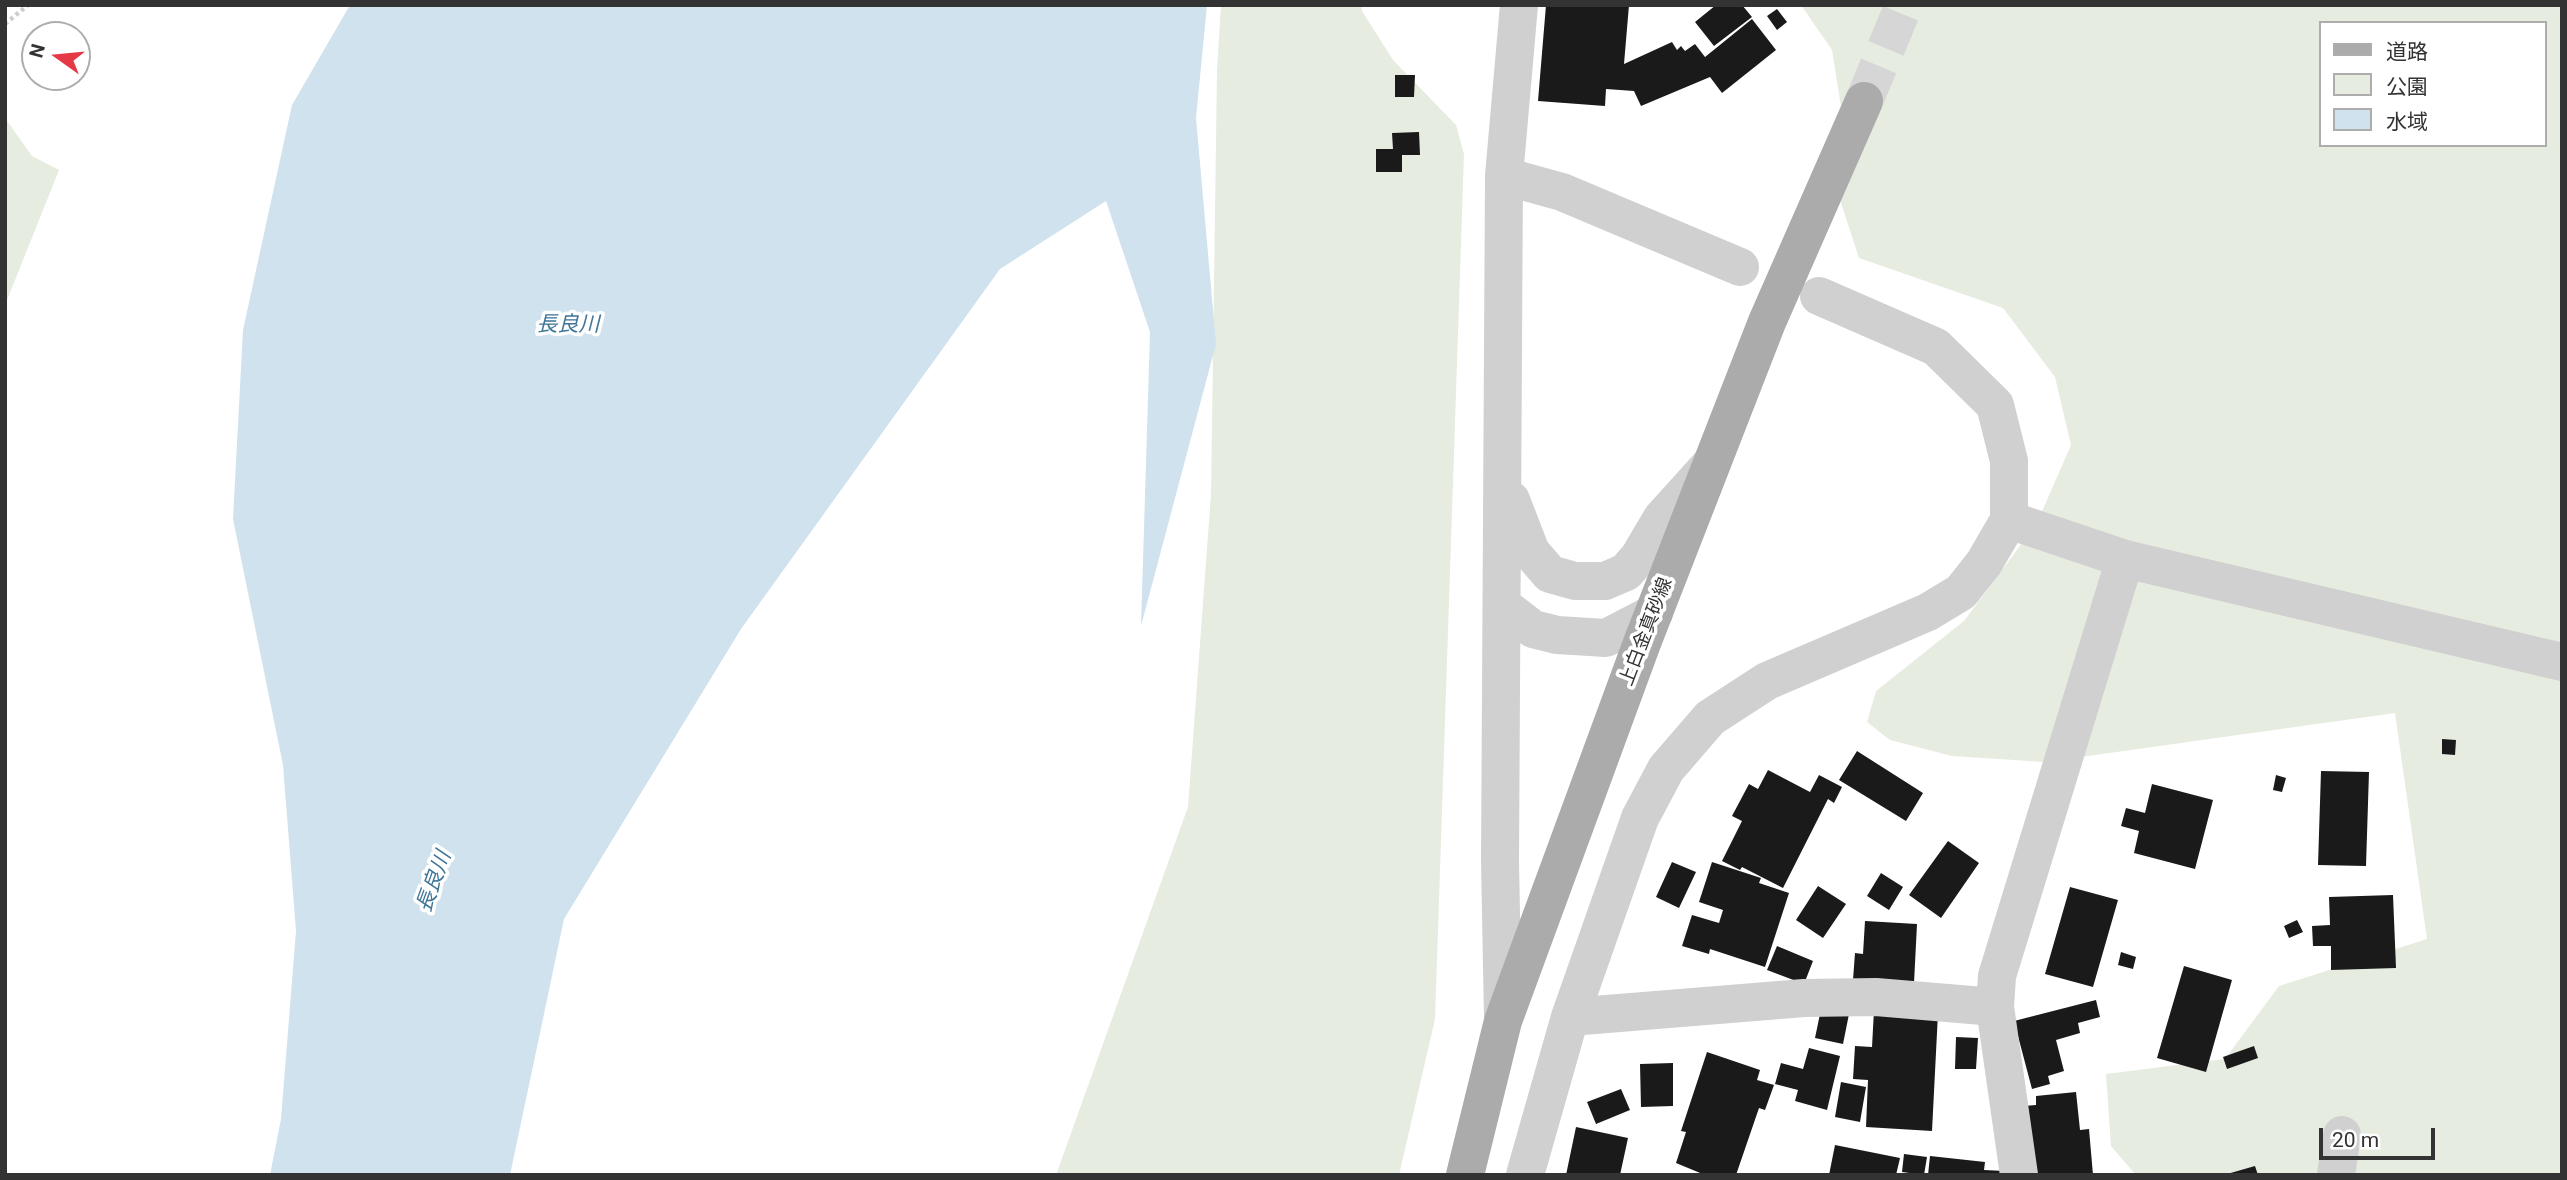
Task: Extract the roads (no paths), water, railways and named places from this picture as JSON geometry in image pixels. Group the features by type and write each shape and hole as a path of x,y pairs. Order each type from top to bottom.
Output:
{"main road":[{"name":"上白金真砂線","path":"1465,1175 1503,1021 1654,613 1767,322 1864,101"}],"street":[{"path":"1503,1021 1504,176 1519,5"},
{"path":"1504,176 1562,192 1740,267"},
{"path":"1525,1175 1570,1017 1640,818 1666,769 1710,718 1767,681 1928,611 1961,592 1984,563 2009,520 2009,461 1995,405 1936,346 1819,296"},
{"path":"1503,478 1531,552 1550,574 1575,581 1605,581 1626,572 1662,518 1712,463"},
{"path":"2009,520 2125,559 2562,662"},
{"path":"2019,1175 1995,1007 1997,976 2125,559"},
{"path":"1502,605 1533,629 1557,635 1606,638 1654,613"},
{"path":"1570,1017 1804,998 1876,997 1995,1007"},
{"path":"2336,1175 2342,1135"}],"water":[{"name":"長良川","path":"350,5 1207,5 1196,118 1216,344 1141,626 1150,332 1106,201 1000,269 741,629 564,919 510,1175 270,1175 281,1119 296,931 283,765 233,519 243,330 292,105"}],"tunnel":[{"path":"1864,101 1904,5"}]}
